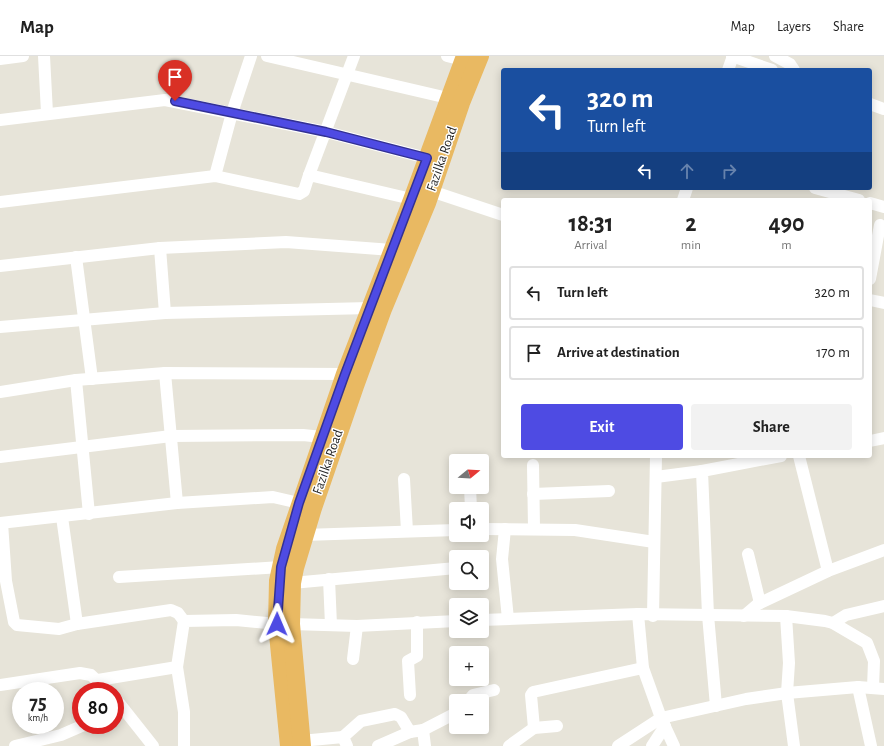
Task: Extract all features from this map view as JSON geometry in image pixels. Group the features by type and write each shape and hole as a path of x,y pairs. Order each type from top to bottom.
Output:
{"highway":[{"name":"Fazilka Road","path":"297,744 284,624 281,567 299,503 345,374 392,250 421,195 427,158 464,57"},
{"name":"Fazilka Road","path":"284,624 304,535 421,195 464,57"}],"street":[{"path":"0,59 23,56"},
{"path":"44,56 47,113"},
{"path":"215,176 232,113 251,56"},
{"path":"267,56 448,98"},
{"path":"0,202 215,176 298,194 304,191 354,56"},
{"path":"729,68 732,56 766,68"},
{"path":"776,56 792,63"},
{"path":"0,120 47,113 165,100 326,132 427,158"},
{"path":"872,105 884,109"},
{"path":"309,175 421,195 501,215"},
{"path":"822,190 852,198"},
{"path":"872,204 884,207"},
{"path":"872,268 880,225"},
{"path":"0,266 160,248 286,242 392,250"},
{"path":"160,248 165,313"},
{"path":"76,257 92,379"},
{"path":"872,300 884,303"},
{"path":"0,327 165,313 370,308"},
{"path":"165,373 177,503"},
{"path":"0,392 76,380 165,373 345,374"},
{"path":"76,380 89,514"},
{"path":"0,457 170,436 303,435 322,437"},
{"path":"872,441 884,438"},
{"path":"653,616 656,458"},
{"path":"656,477 702,471 770,458"},
{"path":"800,458 828,571"},
{"path":"533,465 534,528"},
{"path":"702,471 708,615 716,706"},
{"path":"404,479 407,531"},
{"path":"533,494 609,491"},
{"path":"184,746 184,712 177,667 184,621 178,613 172,610 77,624 59,629 17,625 14,622 6,581 1,523 177,503 273,497 299,503"},
{"path":"62,517 77,624"},
{"path":"505,528 502,559 508,619"},
{"path":"489,529 534,528 575,530 654,542"},
{"path":"304,535 449,530"},
{"path":"744,616 751,608 760,603 828,571 884,550"},
{"path":"748,554 760,603"},
{"path":"119,577 281,567"},
{"path":"292,583 449,569"},
{"path":"329,579 331,625"},
{"path":"833,623 846,615 884,606"},
{"path":"638,614 643,668 663,722 674,746"},
{"path":"489,620 638,614 653,616 786,616 833,623 867,643 874,662 879,688 858,687 786,693 716,706 663,722 618,746"},
{"path":"786,616 789,663 786,693 794,746"},
{"path":"184,621 236,620 284,624 357,626 449,621"},
{"path":"410,695 408,661 417,656 417,622"},
{"path":"352,659 357,626"},
{"path":"0,685 80,673 91,675 98,680 177,667"},
{"path":"534,728 531,695 533,692 643,668"},
{"path":"858,687 871,746"},
{"path":"478,694 494,690"},
{"path":"124,712 153,746"},
{"path":"297,744 345,742 361,721 395,714 401,717 410,732"},
{"path":"378,746 410,732 423,730 449,717"},
{"path":"652,746 663,722"},
{"path":"509,746 534,728 556,726"},
{"path":"15,746 61,735 72,730"},
{"path":"423,730 424,746"}],"route":[{"path":"175,101 326,132 427,158 345,374 299,503 285,549 278,581 277,624"}]}
